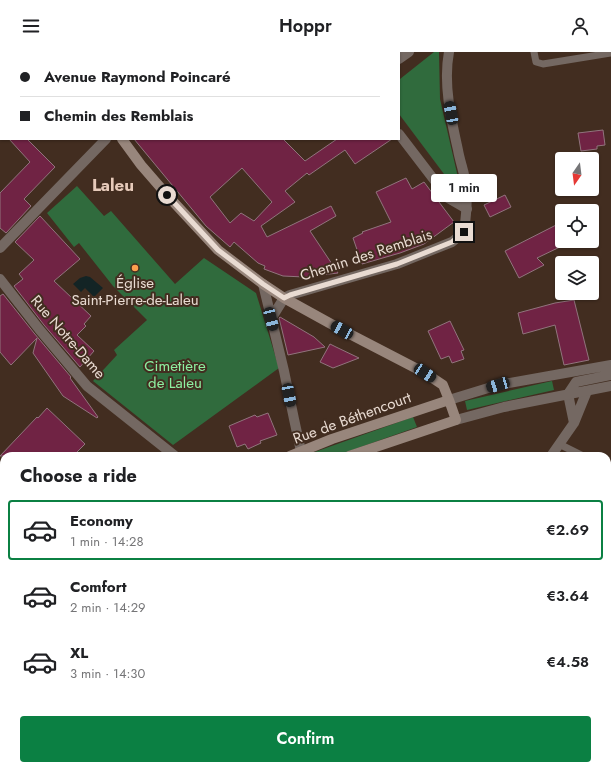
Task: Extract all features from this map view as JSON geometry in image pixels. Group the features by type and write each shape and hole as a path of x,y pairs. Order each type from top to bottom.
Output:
{"main road":[{"path":"123,140 141,165 218,250 284,298 425,373 443,385 456,420 361,452"},
{"name":"Rue de Béthencourt","path":"306,452 332,439 449,400"}],"street":[{"path":"400,58 409,52"},
{"name":"Chemin des Remblais","path":"284,298 397,264 452,242 464,232 467,209 466,186 448,101 447,62 449,52"},
{"path":"400,135 448,198 467,209"},
{"path":"0,248 105,140"},
{"name":"Rue Notre-Dame","path":"2,284 88,386 170,452"},
{"path":"263,284 302,452"},
{"path":"271,319 284,298"},
{"name":"Rue de Béthencourt","path":"449,400 498,385 611,365"},
{"path":"574,423 568,394 576,382 611,375"},
{"path":"456,420 504,407 611,386"},
{"path":"554,452 574,423 587,391"}],"lane":[{"path":"534,52 536,62 543,64 611,54"},
{"path":"559,444 575,452"}],"green space":[{"path":"434,52 439,52 440,99 459,182 451,188 446,186 450,182 400,115 400,79"},
{"name":"Cimetière de Laleu","path":"77,186 104,216 111,211 175,284 204,258 256,293 279,368 173,445 93,381 117,355 114,350 147,320 113,286 79,243 74,247 47,213"},
{"path":"552,381 554,390 467,410 465,401"},
{"path":"413,417 417,427 346,452 315,452"}],"shaded area":[{"path":"86,276 90,277 103,288 94,297 85,288 81,292 73,284 80,278"}],"building":[{"path":"603,130 605,145 597,146 597,149 581,151 578,133"},
{"path":"10,140 28,140 55,167 24,199 31,206 6,233 0,228 0,193 30,162"},
{"path":"135,140 284,140 305,161 336,140 391,140 355,164 345,150 309,175 307,173 285,191 295,202 261,226 267,237 331,206 336,216 310,231 338,273 304,277 283,276 264,269 265,266 258,263 234,242 230,247 206,226","holes":["242,168 272,202 254,221 241,213 230,223 210,197"]},
{"path":"406,178 412,189 424,182 454,222 424,244 362,264 353,238 363,233 362,232 391,222 376,192"},
{"path":"505,195 511,207 490,217 484,205"},
{"path":"40,216 80,259 54,281 91,316 84,324 86,326 77,335 94,351 80,367 44,325 14,286 23,279 19,274 34,260 15,242"},
{"path":"555,226 555,248 558,248 537,258 544,265 519,278 505,251"},
{"path":"3,294 71,377 70,378 98,417 97,418 63,396 33,353 37,338 11,365 0,352 0,296"},
{"path":"574,300 589,360 564,365 555,325 523,334 518,313 555,303"},
{"path":"280,317 314,337 325,347 288,355"},
{"path":"450,321 464,350 461,351 464,359 452,363 449,356 441,359 428,331"},
{"path":"330,344 359,358 333,368 320,362"},
{"path":"47,408 85,444 77,452 4,452 37,417 38,418"},
{"path":"268,413 277,435 260,441 261,443 248,449 245,444 237,447 229,426 255,415 257,417"}],"place":[{"name":"Église Saint-Pierre-de-Laleu","path":"135,268"}],"district":[{"name":"Laleu","path":"113,185"}],"route":[{"path":"167,195 218,250 284,298 397,264 452,242 464,232"}]}
